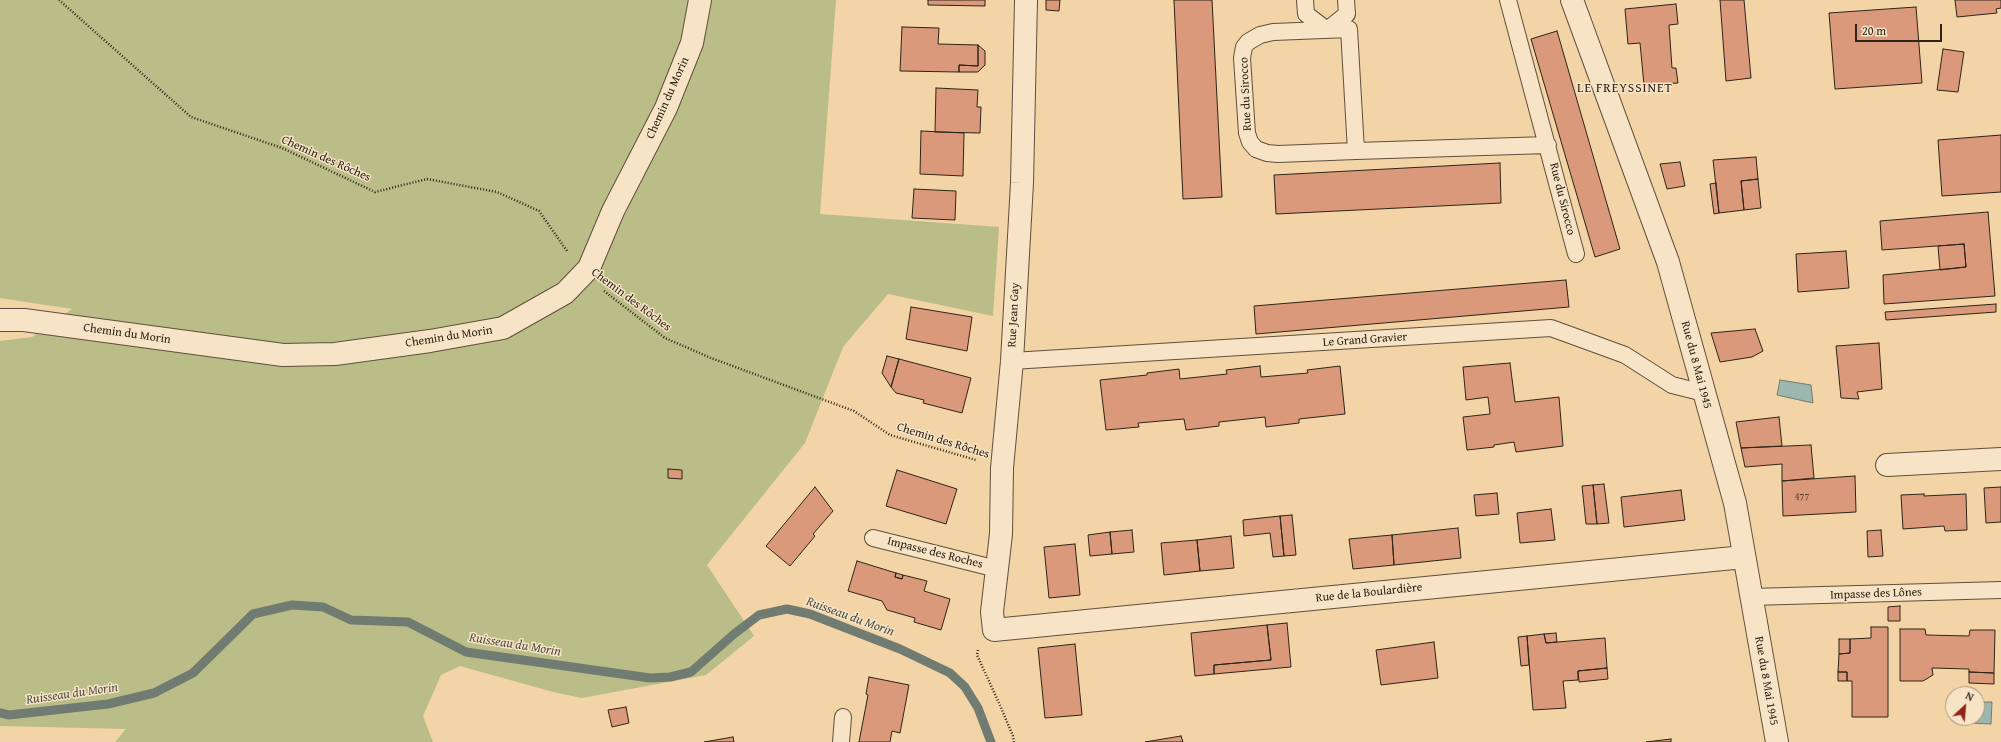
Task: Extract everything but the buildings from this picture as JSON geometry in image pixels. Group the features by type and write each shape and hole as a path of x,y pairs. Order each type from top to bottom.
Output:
{"street":[{"name":"Chemin du Morin","path":"0,320 24,320 283,355 335,354 430,341 503,328 565,293 589,268 612,211 666,108 692,43 700,0"},
{"name":"Rue Jean Gay","path":"994,630 992,612 1001,534 1002,468 1012,361 1022,183 1026,0"},
{"name":"Rue du 8 Mai 1945","path":"1572,0 1668,262 1734,503 1777,742"},
{"path":"1887,465 2001,459"},
{"name":"Rue de la Boulardière","path":"994,630 1744,557"}],"lane":[{"path":"1305,0 1306,14 1327,30 1347,14 1346,0"},
{"name":"Rue du Sirocco","path":"1508,0 1548,144 1576,254"},
{"name":"Rue du Sirocco","path":"1356,151 1349,29 1273,32 1260,35 1248,42 1244,47 1242,58 1247,133 1250,142 1256,149 1267,153 1356,151 1548,144"},
{"name":"Le Grand Gravier","path":"1012,361 1551,328 1626,355 1672,385 1704,393"},
{"name":"Impasse des Roches","path":"873,538 997,569"},
{"name":"Impasse des Lônes","path":"1751,598 2001,590"},
{"path":"841,742 843,717"}],"path":[{"name":"Chemin des Rôches","path":"59,0 191,117 282,148 375,192 427,179 497,192 539,211 583,274 665,338 718,360 854,411 890,435 1002,468"},
{"path":"994,630 979,643 978,655 1008,723 1014,742"}],"green space":[{"path":"0,0 836,0 820,214 999,227 993,316 888,294 843,347 805,443 707,565 754,636 706,675 582,698 553,692 460,666 441,675 423,716 433,742 115,742 126,729 0,726 0,341 32,337 72,309 0,298"}],"shaded area":[{"path":"1780,380 1811,385 1813,403 1777,395"},
{"path":"1985,702 1992,702 1991,724 1985,724"}],"waterway":[{"name":"Ruisseau du Morin","path":"0,713 9,715 108,704 154,693 193,673 253,614 292,605 323,607 351,620 408,622 466,652 650,678 670,677 691,672 734,634 759,615 787,609 810,614 900,649 950,673 965,687 978,708 991,742"}],"district":[{"name":"LE FREYSSINET","path":"1625,89"}]}
